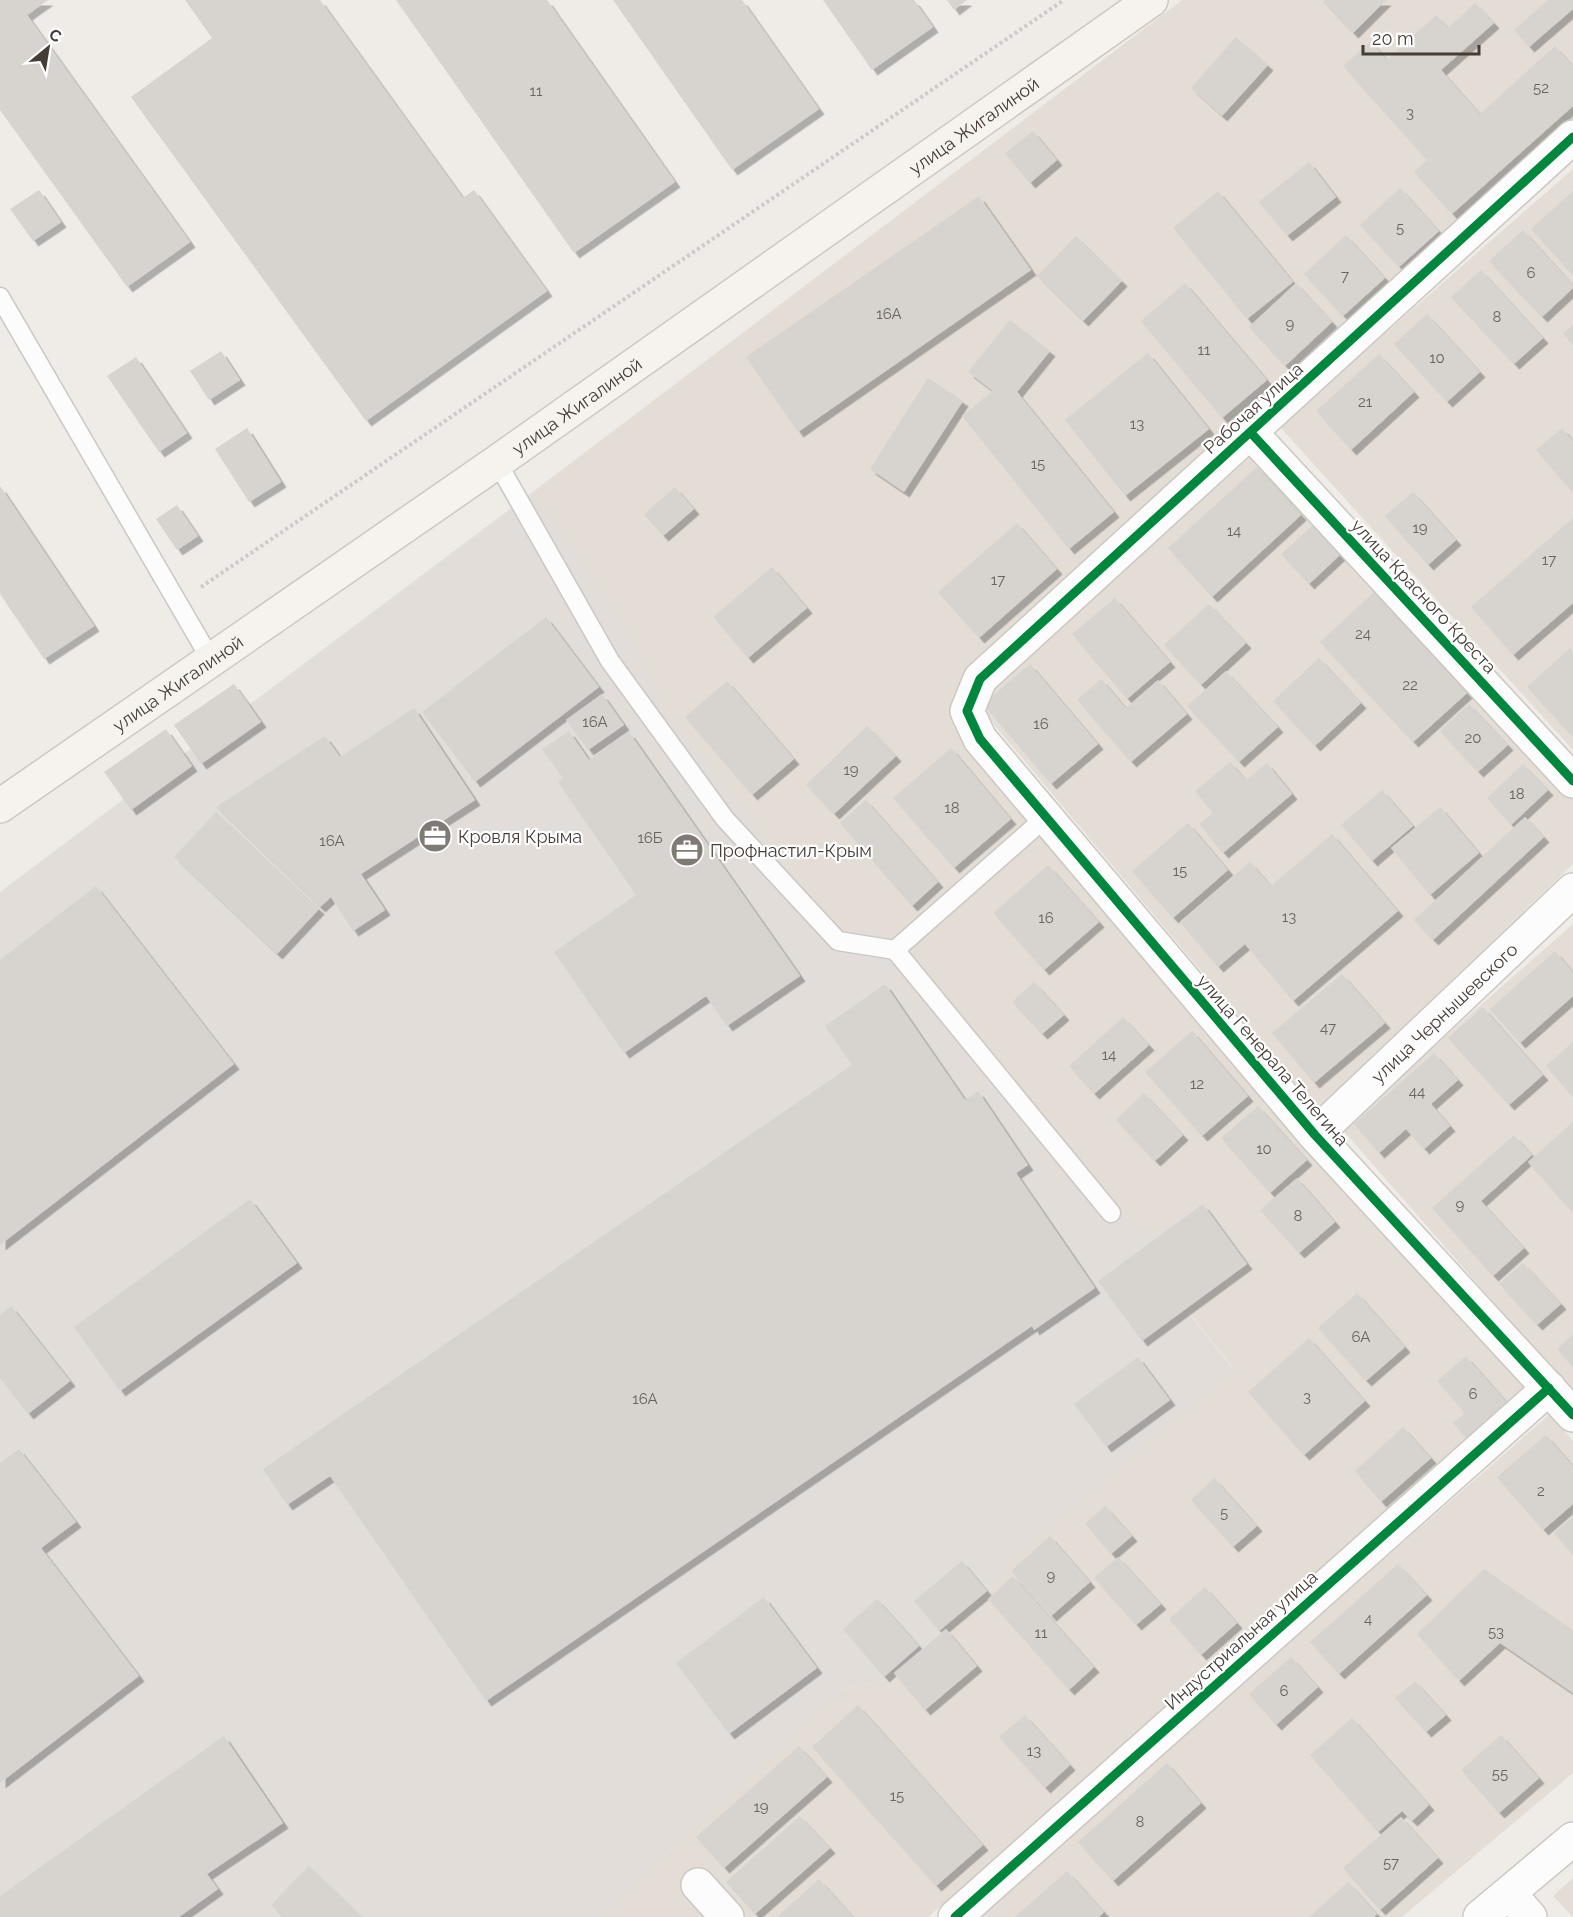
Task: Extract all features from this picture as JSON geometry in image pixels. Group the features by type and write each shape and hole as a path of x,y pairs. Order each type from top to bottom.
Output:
{"main road":[{"name":"улица Жигалиной","path":"0,806 497,462 1151,0"}],"street":[{"name":"Рабочая улица","path":"967,711 980,679 1573,137"},
{"name":"улица Красного Креста","path":"1251,433 1573,782"},
{"name":"улица Генерала Телегина","path":"967,711 980,739 1315,1135 1573,1415"},
{"name":"улица Чернышевского","path":"1315,1135 1573,890"},
{"name":"Индустриальная улица","path":"955,1917 1550,1388"},
{"path":"1480,1917 1520,1905 1573,1839"},
{"path":"698,1885 727,1917"}],"lane":[{"path":"0,297 7,326 178,602 211,660"},
{"path":"497,462 610,661 725,819 837,941 895,950 1111,1214"},
{"path":"895,950 1045,818"}],"path":[{"path":"178,602 1064,0"}],"shaded area":[{"path":"1182,0 1573,0 1573,120 966,672 957,709 1536,1388 928,1917 598,1917 843,1689 883,1681 990,1591 1004,1565 1234,1369 1188,1311 1146,1239 894,943 843,936 671,717 633,640 534,491"},
{"path":"1573,169 1573,750 1279,426"},
{"path":"1257,451 1573,799 1573,864 1317,1109 975,702"},
{"path":"534,491 633,640 671,717 843,936 894,943 1146,1239 1205,1200 1252,1263 1188,1312 1234,1370 1004,1565 990,1591 883,1681 843,1689 598,1917 0,1917 0,892"},
{"path":"1573,924 1573,1393 1341,1128"},
{"path":"1550,1414 1573,1441 1573,1773 1402,1917 975,1917"},
{"path":"1573,1878 1573,1917 1553,1896"}],"building":[{"path":"0,0 48,0 27,15 190,242 127,287 0,110"},
{"path":"185,0 320,0 463,198 474,190 547,291 366,421 131,97 212,38"},
{"path":"396,0 547,0 675,182 574,253"},
{"path":"613,0 742,0 819,109 732,170"},
{"path":"823,0 914,0 933,27 872,70"},
{"path":"947,0 967,0 954,10"},
{"path":"1325,0 1386,0 1353,33 1323,2"},
{"path":"1548,0 1573,0 1573,9 1529,47 1514,30"},
{"path":"1475,3 1494,23 1441,70 1480,114 1555,46 1573,66 1573,106 1452,214 1414,172 1427,160 1343,66 1371,41 1387,60 1436,15 1448,28"},
{"path":"1236,37 1268,65 1222,116 1191,88"},
{"path":"1033,131 1057,160 1030,183 1005,153"},
{"path":"1309,162 1336,197 1287,236 1259,202"},
{"path":"1400,188 1439,231 1399,267 1360,225"},
{"path":"39,190 61,222 33,241 10,209"},
{"path":"1218,191 1293,282 1247,319 1173,228"},
{"path":"1573,191 1573,275 1531,229"},
{"path":"979,196 1031,270 798,432 746,357"},
{"path":"1523,230 1573,285 1573,288 1542,317 1489,261"},
{"path":"1346,235 1385,278 1343,316 1304,274"},
{"path":"1076,236 1122,281 1083,321 1037,276"},
{"path":"1481,270 1543,338 1514,364 1451,297"},
{"path":"1185,283 1267,380 1222,418 1141,321"},
{"path":"1296,283 1332,322 1285,366 1249,327"},
{"path":"1427,314 1480,372 1447,402 1394,344"},
{"path":"1010,320 1050,351 1017,392 1114,512 1069,549 962,416 993,391 968,372"},
{"path":"1573,325 1573,345 1563,333"},
{"path":"221,351 240,380 209,400 190,371"},
{"path":"1148,353 1209,429 1125,496 1065,420"},
{"path":"1379,354 1414,392 1351,450 1316,411"},
{"path":"136,357 187,433 159,452 107,376"},
{"path":"928,378 963,401 904,492 870,469"},
{"path":"247,428 281,482 249,502 215,449"},
{"path":"1562,428 1573,441 1573,493 1536,450"},
{"path":"1257,467 1301,515 1212,597 1168,548"},
{"path":"0,486 94,626 44,659 0,594"},
{"path":"675,487 694,509 663,536 644,514"},
{"path":"1413,492 1456,540 1428,565 1385,516"},
{"path":"177,505 198,536 177,550 156,519"},
{"path":"1573,518 1573,603 1513,655 1471,607"},
{"path":"1017,523 1057,569 979,638 938,592"},
{"path":"1313,525 1341,554 1309,584 1281,554"},
{"path":"772,567 807,608 748,658 713,617"},
{"path":"1374,592 1467,693 1413,742 1320,642"},
{"path":"1115,598 1170,662 1127,699 1072,634"},
{"path":"1209,604 1246,643 1201,685 1164,645"},
{"path":"546,617 599,687 475,782 422,712"},
{"path":"1570,648 1573,652 1573,737 1527,687"},
{"path":"1319,658 1361,703 1315,746 1273,701"},
{"path":"1030,664 1098,744 1051,784 983,704"},
{"path":"1226,671 1278,727 1239,762 1187,706"},
{"path":"1101,679 1126,708 1158,680 1187,714 1131,762 1077,700"},
{"path":"727,681 794,759 752,795 685,717"},
{"path":"234,684 261,722 201,764 174,725"},
{"path":"602,694 624,725 588,750 566,720"},
{"path":"1469,704 1508,745 1478,772 1440,731"},
{"path":"414,708 475,800 361,874 385,910 353,931 331,897 320,907 216,807 325,736 340,757"},
{"path":"867,726 896,756 834,814 806,785"},
{"path":"166,729 192,766 131,810 104,772"},
{"path":"569,731 589,760 629,732 800,976 727,1026 706,996 624,1053 554,952 636,895 558,782 563,778 542,749"},
{"path":"951,748 1011,819 954,868 893,798"},
{"path":"1230,762 1246,780 1267,763 1292,794 1223,853 1199,824 1213,813 1195,791"},
{"path":"1523,764 1548,790 1511,825 1487,798"},
{"path":"1382,790 1413,826 1372,861 1341,825"},
{"path":"866,800 938,882 912,906 840,823"},
{"path":"1440,807 1479,853 1430,895 1391,848"},
{"path":"216,812 319,909 277,954 174,857"},
{"path":"1525,817 1544,837 1433,940 1414,920"},
{"path":"1188,823 1228,870 1173,918 1132,871"},
{"path":"1332,834 1398,911 1293,1001 1245,944 1218,967 1180,922 1250,862 1271,886"},
{"path":"1048,865 1099,922 1044,970 993,913"},
{"path":"96,886 234,1064 0,1245 0,960"},
{"path":"1555,951 1573,972 1573,996 1520,1043 1490,1009"},
{"path":"1342,974 1385,1023 1314,1083 1272,1033"},
{"path":"1034,982 1064,1015 1042,1034 1012,1002"},
{"path":"885,984 965,1100 978,1091 1028,1165 1016,1173 1095,1288 1034,1330 1032,1326 486,1701 330,1476 287,1505 263,1469 852,1065 825,1026"},
{"path":"1483,1007 1543,1075 1509,1105 1448,1038"},
{"path":"1123,1017 1149,1045 1094,1094 1069,1066"},
{"path":"1192,1031 1248,1096 1202,1136 1145,1072"},
{"path":"1573,1042 1573,1097 1546,1066"},
{"path":"1434,1053 1458,1080 1431,1104 1450,1126 1424,1149 1406,1129 1379,1153 1354,1124"},
{"path":"1144,1093 1183,1135 1155,1161 1116,1120"},
{"path":"1258,1106 1307,1160 1270,1193 1221,1138"},
{"path":"1573,1122 1573,1213 1528,1162"},
{"path":"1514,1135 1532,1155 1481,1201 1524,1248 1493,1276 1432,1208"},
{"path":"1297,1178 1335,1222 1299,1253 1260,1210"},
{"path":"250,1199 297,1263 120,1391 74,1327"},
{"path":"1203,1204 1247,1264 1142,1341 1098,1281"},
{"path":"1523,1263 1561,1304 1537,1325 1499,1284"},
{"path":"1357,1293 1405,1347 1366,1381 1318,1328"},
{"path":"11,1306 70,1381 28,1414 0,1378 0,1315"},
{"path":"1573,1334 1573,1367 1557,1349"},
{"path":"1309,1338 1365,1401 1304,1455 1248,1392"},
{"path":"1466,1356 1510,1406 1469,1441 1453,1423 1465,1413 1437,1381"},
{"path":"1138,1357 1170,1400 1106,1447 1074,1404"},
{"path":"1403,1427 1431,1458 1381,1502 1355,1471"},
{"path":"1546,1435 1573,1466 1573,1504 1543,1530 1497,1477"},
{"path":"19,1449 76,1522 41,1548 139,1676 0,1783 0,1463"},
{"path":"1214,1478 1257,1526 1233,1547 1191,1500"},
{"path":"1105,1506 1132,1536 1111,1554 1085,1524"},
{"path":"1573,1517 1573,1555 1554,1533"},
{"path":"1050,1536 1090,1582 1051,1616 1011,1571"},
{"path":"1118,1557 1161,1604 1136,1625 1094,1578"},
{"path":"962,1561 987,1591 939,1631 914,1601"},
{"path":"1398,1564 1427,1595 1339,1674 1310,1642"},
{"path":"1484,1569 1573,1630 1573,1693 1500,1643 1459,1681 1417,1634"},
{"path":"1013,1576 1094,1667 1069,1690 988,1599"},
{"path":"1205,1587 1237,1623 1201,1655 1169,1619"},
{"path":"764,1597 817,1668 729,1734 676,1663"},
{"path":"877,1599 919,1646 884,1677 843,1629"},
{"path":"946,1629 977,1666 925,1710 894,1673"},
{"path":"1291,1657 1318,1687 1276,1725 1249,1694"},
{"path":"1415,1681 1446,1715 1426,1732 1395,1698"},
{"path":"858,1705 983,1845 936,1886 812,1747"},
{"path":"1025,1715 1070,1765 1045,1788 999,1737"},
{"path":"1352,1718 1429,1805 1412,1821 1402,1811 1378,1832 1310,1755"},
{"path":"1501,1735 1539,1778 1499,1813 1461,1770"},
{"path":"224,1736 283,1823 207,1874 218,1889 179,1917 0,1917 0,1896"},
{"path":"799,1746 827,1777 724,1868 696,1837"},
{"path":"1167,1763 1201,1803 1113,1881 1078,1842"},
{"path":"800,1816 830,1848 755,1914 726,1882"},
{"path":"1401,1817 1438,1858 1380,1910 1343,1868"},
{"path":"309,1866 362,1917 284,1917 271,1905"},
{"path":"1067,1871 1104,1912 1099,1917 1015,1917"},
{"path":"819,1879 853,1917 777,1917"},
{"path":"1348,1882 1377,1914 1374,1917 1309,1917"}],"cycle path":[{"path":"1573,137 980,679 967,711 980,739 1315,1135 1573,1415"},
{"path":"1251,433 1573,781"},
{"path":"955,1917 1549,1388"}],"place":[{"name":"Кровля Крыма","path":"435,836"},
{"name":"Профнастил-Крым","path":"687,850"}]}
